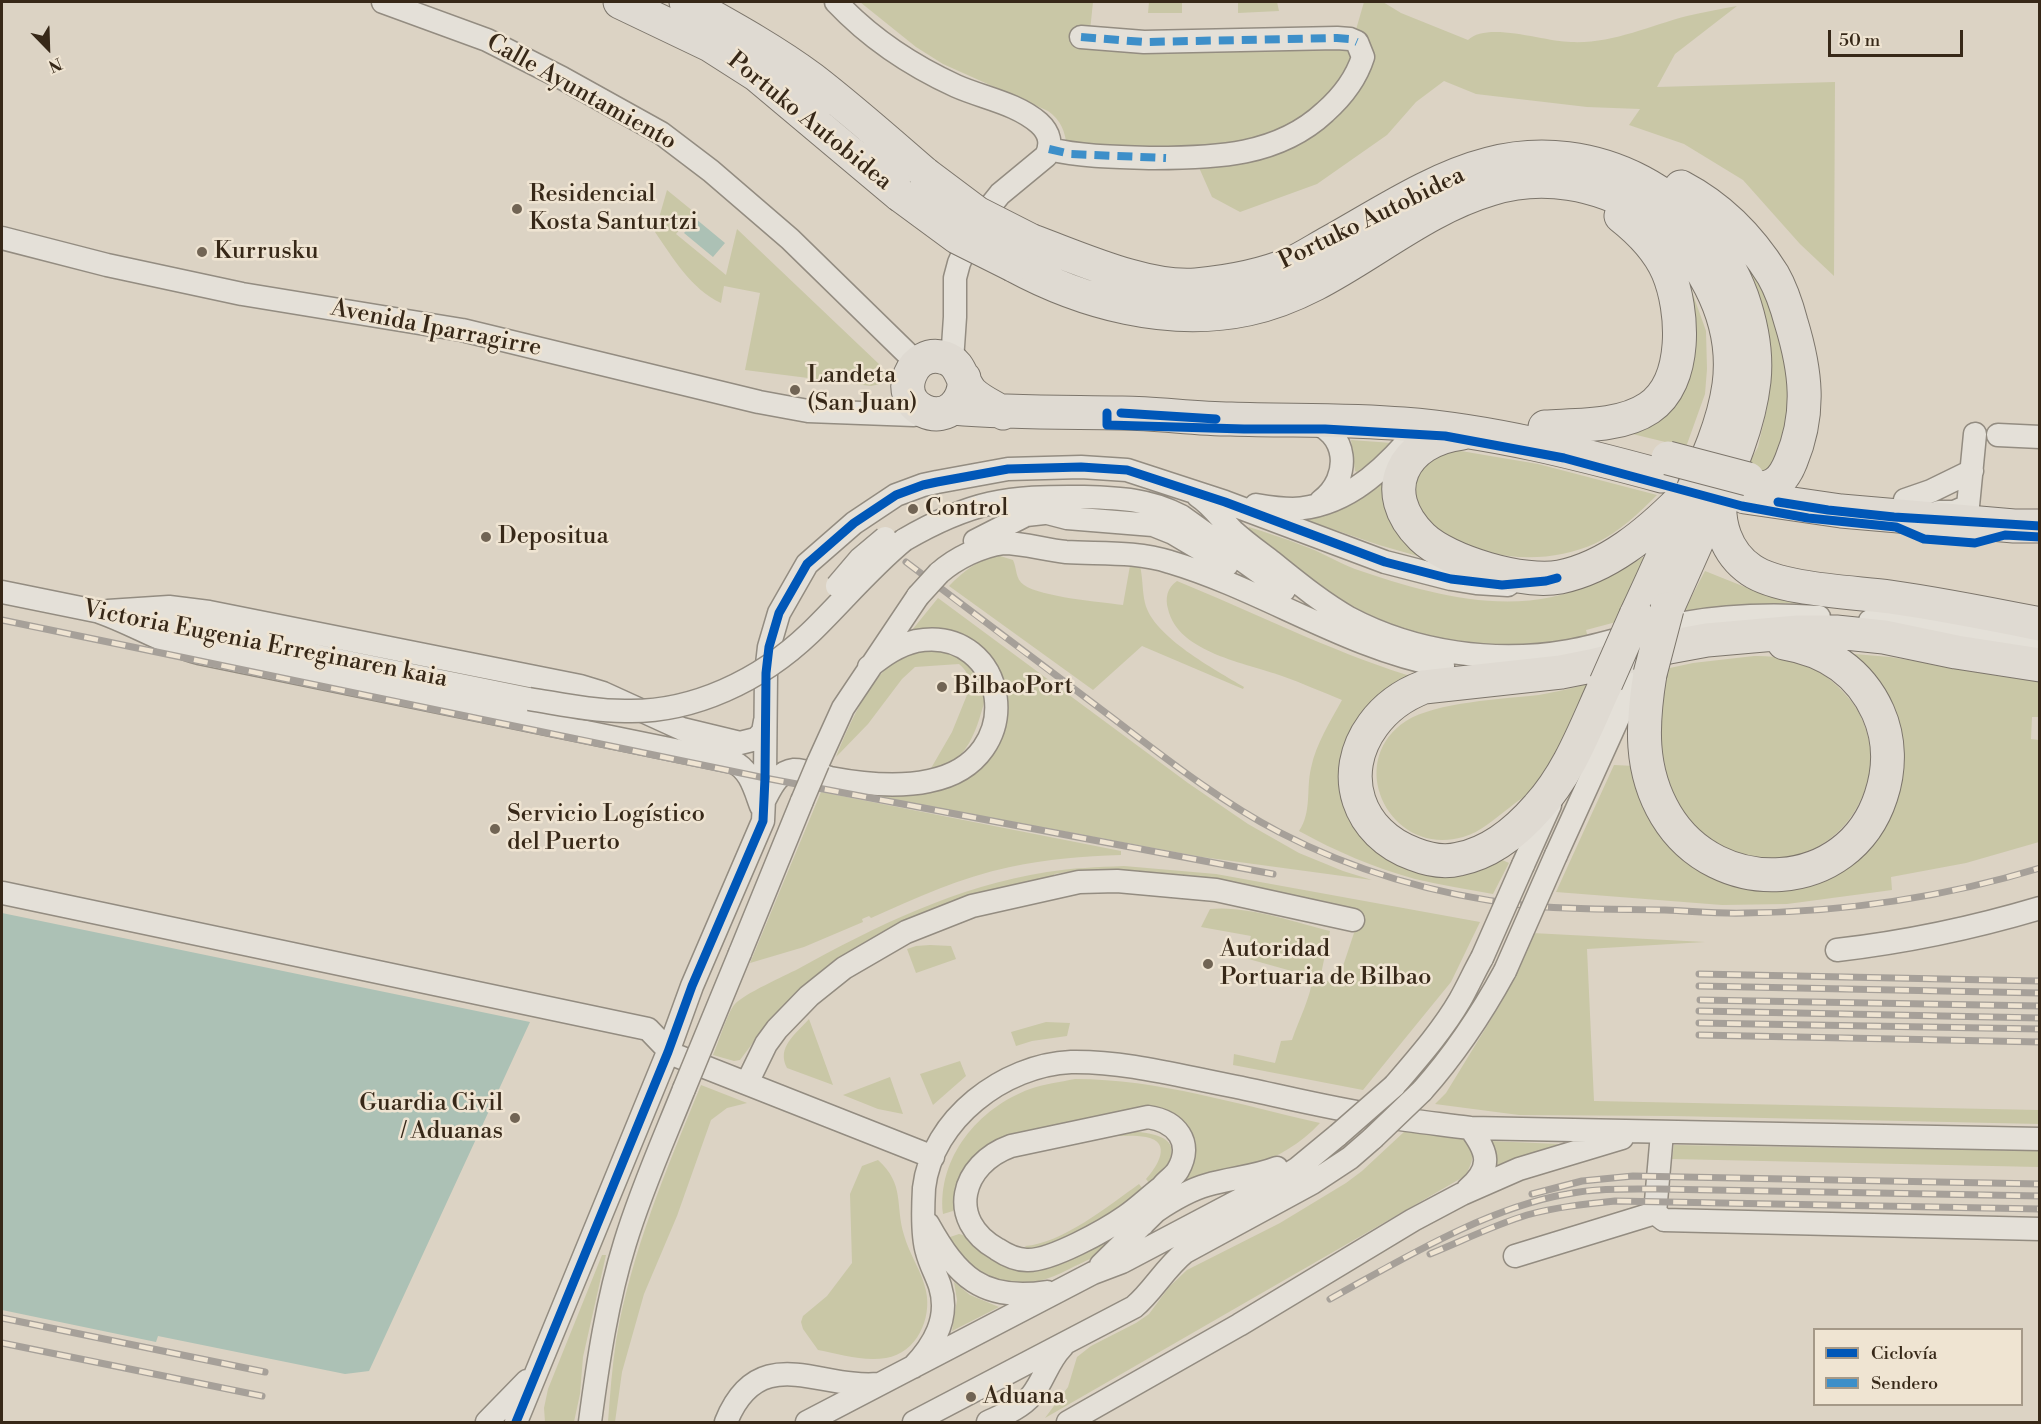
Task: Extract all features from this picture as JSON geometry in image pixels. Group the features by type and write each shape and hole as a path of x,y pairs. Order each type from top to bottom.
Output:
{"highway":[{"name":"Portuko Autobidea","path":"620,2 710,45 757,75 900,195 957,237 1140,279 1193,285 1243,278 1291,263 1441,182 1467,171 1516,158 1571,158 1592,162 1648,185 1698,223 1715,244 1737,284 1749,315 1753,340 1755,376 1738,486 1652,612 1606,683 1570,762 1550,792 1527,819 1491,846 1460,859 1435,860 1395,846 1376,830 1364,812 1355,782 1359,750 1377,719 1394,702 1413,691 1435,685 1529,676 1591,666 1669,646 1740,636"},
{"name":"Portuko Autobidea","path":"686,2 736,30 810,78 977,213 1022,253 1039,279 1077,294 1126,307 1160,313 1209,313 1248,309 1293,295 1447,206 1494,188 1543,182 1585,186 1633,204 1656,219 1680,240 1711,285 1726,333 1730,380 1714,442 1738,486"},
{"path":"1571,158 1626,163 1655,172 1695,194 1728,218 1755,249 1774,277 1789,312 1801,354 1805,389 1800,439 1801,468 1807,484 1822,501 1905,500 2040,511"},
{"path":"1423,426 1443,419 1536,425 1605,423 1628,418 1648,409 1661,398 1668,388 1677,358 1678,310 1675,291 1657,251 1642,234 1614,211 1569,188 1543,182"},
{"path":"1003,413 972,393 958,369 943,357 925,358 912,372 911,399 939,410 1003,413 1121,413 1423,426 1519,440 1615,464 1665,467"},
{"path":"939,410 963,395 958,369"},
{"path":"1121,413 1232,405 1374,403 1462,412 1536,425 1665,467 1738,486 1822,501 2014,526 2040,526"},
{"path":"1477,433 1452,435 1431,441 1414,454 1404,467 1399,482 1399,492 1403,509 1410,522 1422,537 1438,549 1463,560 1522,576 1557,578 1593,566 1659,523 1738,486 1788,469 1800,439"},
{"path":"1738,486 1720,502 1719,515 1725,537 1742,563 1761,576 1798,586 1893,598 2040,624"},
{"path":"1652,612 1644,674 1643,721 1647,766 1660,804 1685,840 1701,854 1722,865 1756,875 1795,874 1823,864 1842,852 1861,833 1880,802 1885,783 1888,764 1886,736 1871,698 1856,678 1829,657 1798,645 1740,636"},
{"path":"1740,636 1798,632 1846,633 1884,637 1956,652 2040,665"}],"street":[{"name":"Calle Ayuntamiento","path":"383,2 487,40 562,78 670,139 790,239 912,372"},
{"path":"836,2 870,35 913,64 957,86 1022,112 1039,123 1047,132 1050,141 1049,149 1040,162 1000,194 976,224 959,263 955,278 958,369"},
{"path":"1049,149 1070,154 1127,158 1231,155 1256,150 1280,142 1315,122 1346,91 1358,72 1363,57 1357,42 1337,38 1144,42 1081,37"},
{"name":"Avenida Iparragirre","path":"2,238 107,265 220,289 462,330 759,402 808,411 914,415 939,410"},
{"path":"870,413 896,398 912,372"},
{"path":"1304,420 1322,426 1331,434 1339,446 1342,462 1342,470 1336,486 1327,497 1314,505"},
{"path":"900,535 934,509 964,496 1018,487 1153,490 1284,509 1314,505 1342,496 1366,482 1383,469 1423,426"},
{"path":"1822,501 1848,505 1954,512 1968,506 1972,471 1987,434 2040,437"},
{"path":"764,808 766,673 772,631 787,597 807,564 867,513 896,495 923,485 1008,468 1127,470 1375,558 1451,579 1502,585 1557,578"},
{"path":"1905,500 1931,491 1972,471"},
{"path":"900,535 971,508 1004,500 1036,497 1117,498 1155,504 1181,516 1296,599 1365,644"},
{"path":"1208,499 1233,531 1327,604 1350,618 1389,636 1445,650 1487,656 1543,655 1681,624 1717,618 1764,616 1809,616 1898,623 2040,641"},
{"path":"971,508 996,503 1016,504 1075,519 1153,525 1204,550 1319,624"},
{"path":"971,508 984,512 1051,550"},
{"path":"590,1422 606,1323 625,1244 638,1204 802,801 808,766 868,667 918,596 943,569 974,542 1007,525 1031,513 1051,514"},
{"name":"Victoria Eugenia Erreginaren kaia","path":"6,595 94,610 529,699 590,709 627,711 686,703 727,689 758,674 785,655 819,623 900,535"},
{"path":"943,569 985,547 1003,543 1051,550 1133,554 1171,562 1365,644 1410,658 1441,665 1529,676"},
{"path":"94,610 118,612 175,607 209,612 580,686 603,693 682,729 735,742 745,743 756,739 763,732 765,721"},
{"path":"94,610 134,625 179,648 198,653 733,762 742,766 764,808"},
{"path":"735,742 765,755 808,766 829,777 886,784 920,783 953,773 974,758 990,739 998,709 994,687 978,660 962,648 939,641 916,641 892,651 868,667"},
{"path":"914,1422 1134,1306 1146,1296 1171,1265 1185,1252 1312,1183 1350,1158 1422,1091 1459,1047 1482,1014 1505,971 1556,855 1644,674"},
{"path":"807,1422 1093,1273 1122,1262 1287,1175 1394,1086 1427,1048 1459,1001 1482,958 1570,762"},
{"path":"516,1422 668,1052 692,986 764,808 778,777 789,771 808,766"},
{"path":"747,1083 766,1044 777,1029 809,996 844,968 906,932 972,906 1079,882 1117,881 1216,890 1353,920"},
{"path":"3,893 648,1029 668,1052 933,1157"},
{"path":"1837,950 1885,945 1929,936 1985,924 2040,908"},
{"path":"913,1367 926,1353 939,1331 944,1305 940,1285 926,1249 924,1191 928,1167 939,1144 958,1116 987,1092 1035,1068 1071,1062 1133,1067 1379,1116 1470,1128 2040,1139"},
{"path":"1093,1273 1150,1208 1179,1168 1184,1145 1178,1131 1173,1126 1159,1119 1148,1117 1000,1150 977,1170 971,1179 966,1201 967,1218 977,1235 1007,1255 1027,1260 1052,1255 1150,1208 1207,1185 1261,1174 1331,1140"},
{"path":"1462,1194 1483,1173 1485,1164 1484,1148 1470,1128"},
{"path":"1068,1422 1239,1325 1413,1220 1462,1194 1519,1169 1651,1132"},
{"path":"1651,1132 1655,1213 1664,1220 2040,1228"},
{"path":"1515,1256 1655,1213"},
{"path":"924,1217 953,1265 976,1282 999,1292 1013,1295 1062,1289"},
{"path":"988,1422 1024,1403 1039,1384 1052,1357 1077,1336"},
{"path":"487,1422 509,1402 540,1365"},
{"path":"726,1422 730,1412 744,1393 759,1382 781,1374 798,1374 859,1384 880,1384"}],"shaded area":[{"path":"860,2 1093,2 1090,31 1073,29 1072,43 1081,48 1283,46 1355,50 1350,72 1303,123 1236,148 1067,147 1062,126 1048,111 943,64 916,47"},
{"path":"1149,2 1182,2 1182,13 1148,13"},
{"path":"1238,2 1277,2 1279,11 1238,13"},
{"path":"1364,2 1383,2 1401,13 1468,40 1489,32 1503,32 1571,42 1601,40 1630,34 1687,16 1737,6 1675,54 1657,87 1835,82 1834,276 1800,244 1743,180 1684,144 1629,125 1640,109 1587,107 1476,94 1444,81 1416,102 1387,135 1317,184 1240,212 1212,197 1197,163 1234,162 1352,93 1355,33"},
{"path":"667,190 694,212 676,234 726,275 737,229 880,365 884,375 880,384 871,386 745,370 760,293 724,286 721,303 710,297 692,281 655,232"},
{"path":"696,219 725,243 713,257 684,233"},
{"path":"1668,250 1690,286 1706,331 1705,394 1686,447 1616,430 1662,413"},
{"path":"1745,259 1759,270 1796,402 1771,473 1747,467 1758,447 1767,408 1770,361 1764,310"},
{"path":"1351,440 1392,443 1383,453 1357,472"},
{"path":"1449,449 1538,464 1657,495 1621,528 1596,543 1578,550 1539,557 1499,555 1462,544 1445,535 1427,522 1417,508 1414,494 1417,470"},
{"path":"1383,481 1428,559 1309,521 1311,517"},
{"path":"1249,527 1308,547 1378,577 1427,591 1477,600 1527,601 1552,597 1599,581 1643,557 1647,559 1616,622 1586,630 1588,638 1516,645 1481,644 1413,631 1348,604 1298,571 1248,530"},
{"path":"997,555 1013,560 1019,580 1032,589 1072,598 1123,605 1131,560 1140,566 1145,603 1150,616 1160,628 1172,640 1202,662 1244,687 1243,689 1142,646 1093,690 949,586 971,567"},
{"path":"1705,571 1745,587 1839,607 1787,603 1684,611"},
{"path":"1177,581 1320,642 1407,675 1407,679 1369,711 1364,834 1500,859 1509,863 1493,894 1400,875 1356,858 1299,831 1306,816 1313,759 1342,700 1289,679 1233,661 1199,646 1185,636 1174,624 1167,605 1169,590"},
{"path":"938,598 1188,783 1248,824 1299,853 1372,880 1202,857 836,789 925,793 940,789 967,777 990,756 998,744 1004,730 1007,709 998,673 908,635"},
{"path":"923,650 947,653 963,660 975,674 986,695 976,730 962,753 956,759 930,770 952,732 969,690 968,676 959,664 915,667 902,679 868,724 836,757 852,720 875,681 893,663"},
{"path":"1854,654 1890,657 2039,681 2039,717 2032,717 2031,739 2039,740 2039,842 1966,863 1891,877 1892,890 1787,904 1722,905 1556,892 1614,765 1635,766 1734,885 1886,821"},
{"path":"1754,656 1797,661 1821,673 1852,702 1869,739 1870,770 1855,810 1836,833 1813,849 1786,858 1758,858 1730,850 1704,835 1677,802 1663,756 1660,720 1665,669 1693,663"},
{"path":"1588,684 1562,749 1548,775 1532,790 1476,832 1463,837 1437,840 1414,834 1396,820 1384,802 1377,781 1378,759 1387,739 1406,721 1434,709 1452,705 1539,695"},
{"path":"821,792 1121,851 1121,855 1038,862 974,876 871,918 869,916 862,919 863,922 804,947 750,963"},
{"path":"1124,866 1216,874 1480,922 1451,982 1363,1090 1233,1065 1234,1054 1275,1063 1281,1041 1292,1040 1307,1001 1313,977 1245,958 1251,936 1201,927 1210,909 1224,908 1270,915 1330,931 1320,979 1337,984 1361,912 1236,887 1074,871 1054,874 1055,882 972,899 758,1036 740,1060 734,1061 713,1055 729,1013 740,1000 887,923 949,898 1014,878 1047,872"},
{"path":"2,913 530,1022 369,1371 345,1374 158,1336 156,1342 2,1310"},
{"path":"1532,933 1705,942 1587,949 1594,1101 2039,1110 2040,1124 1519,1115 1435,1104 1446,1093 1501,1003"},
{"path":"930,945 951,946 956,959 916,973 907,949"},
{"path":"809,1019 833,1085 787,1068 784,1060 789,1041"},
{"path":"1046,1022 1070,1023 1067,1036 1032,1041 1016,1046 1011,1032"},
{"path":"960,1061 966,1076 933,1105 920,1074"},
{"path":"890,1077 903,1114 878,1109 843,1095"},
{"path":"1075,1079 1137,1083 1168,1088 1320,1123 1305,1137 1270,1159 1232,1174 1172,1191 1184,1124 992,1144 972,1159 956,1207 953,1211 943,1214 943,1193 954,1155 978,1122 1011,1098 1030,1089"},
{"path":"701,1085 747,1103 727,1108 711,1120 677,1216 644,1294 622,1372 615,1422 608,1422 616,1341 631,1275 651,1211"},
{"path":"1130,1131 1159,1136 1171,1147 1168,1163 1152,1187 1146,1179 1158,1162 1161,1149 1154,1140 1146,1137 1112,1136"},
{"path":"1405,1131 1468,1138 1472,1148 1472,1157 1465,1176 1045,1418 1068,1387 1077,1357 1091,1346 1149,1314 1169,1287 1187,1270 1280,1223 1346,1183"},
{"path":"1490,1141 1559,1144 1491,1167"},
{"path":"1674,1145 2039,1151 2039,1167 1672,1159"},
{"path":"878,1160 887,1169 896,1186 904,1235 926,1291 927,1312 924,1323 914,1342 897,1355 886,1358 860,1358 818,1350 803,1329 801,1322 803,1316 827,1296 852,1263 850,1194 862,1166"},
{"path":"1139,1184 1146,1193 1056,1245 1029,1251 1025,1246 1039,1244 1069,1231"},
{"path":"1120,1229 1103,1251 1093,1257 1050,1278 1025,1283 1000,1281 975,1269 956,1251 950,1237 963,1235 1001,1262"},
{"path":"602,1255 606,1255 583,1357 580,1394 574,1422 545,1422 544,1408 548,1389"},
{"path":"954,1282 970,1295 999,1307 952,1331 957,1300"}],"railway":[{"path":"906,562 1171,762 1256,820 1308,846 1367,870 1428,888 1491,901 1540,907 1725,913 1782,912 1857,906 1931,895 2040,868"},
{"path":"2,620 765,778 1273,874"},
{"path":"1699,974 2040,981"},
{"path":"1699,986 2040,993"},
{"path":"1700,1000 2040,1006"},
{"path":"1699,1011 2040,1018"},
{"path":"1699,1023 2040,1029"},
{"path":"1699,1035 2040,1042"},
{"path":"1532,1194 1582,1181 1633,1176 2040,1184"},
{"path":"1330,1299 1415,1252 1475,1223 1536,1201 1578,1192 1658,1189 2040,1196"},
{"path":"1430,1254 1527,1215 1615,1201 2040,1209"},
{"path":"2,1318 265,1372"},
{"path":"2,1343 262,1396"}],"marked path":[{"path":"1081,37 1144,42 1337,38 1357,42"},
{"path":"1049,149 1070,154 1166,158"}],"cycle path":[{"path":"1107,413 1107,425 1325,429 1445,436 1564,458 1742,506 1808,518 1896,527 1924,539 1975,543 2005,535 2040,537"},
{"path":"1121,413 1216,419"},
{"path":"516,1422 668,1052 692,986 763,821 766,673 769,647 779,613 807,564 854,523 896,495 937,482 1008,469 1081,467 1127,470 1225,502 1385,562 1451,579 1502,585 1557,578"},
{"path":"1778,502 1894,517 2040,526"}],"place":[{"name":"Residencial Kosta Santurtzi","path":"517,209"},
{"name":"Kurrusku","path":"202,252"},
{"name":"Landeta (San Juan)","path":"795,390"},
{"name":"Control","path":"913,509"},
{"name":"Depositua","path":"486,537"},
{"name":"BilbaoPort","path":"942,687"},
{"name":"Servicio Logístico del Puerto","path":"495,829"},
{"name":"Autoridad Portuaria de Bilbao","path":"1208,964"},
{"name":"Guardia Civil / Aduanas","path":"515,1118"},
{"name":"Aduana","path":"971,1397"}]}
